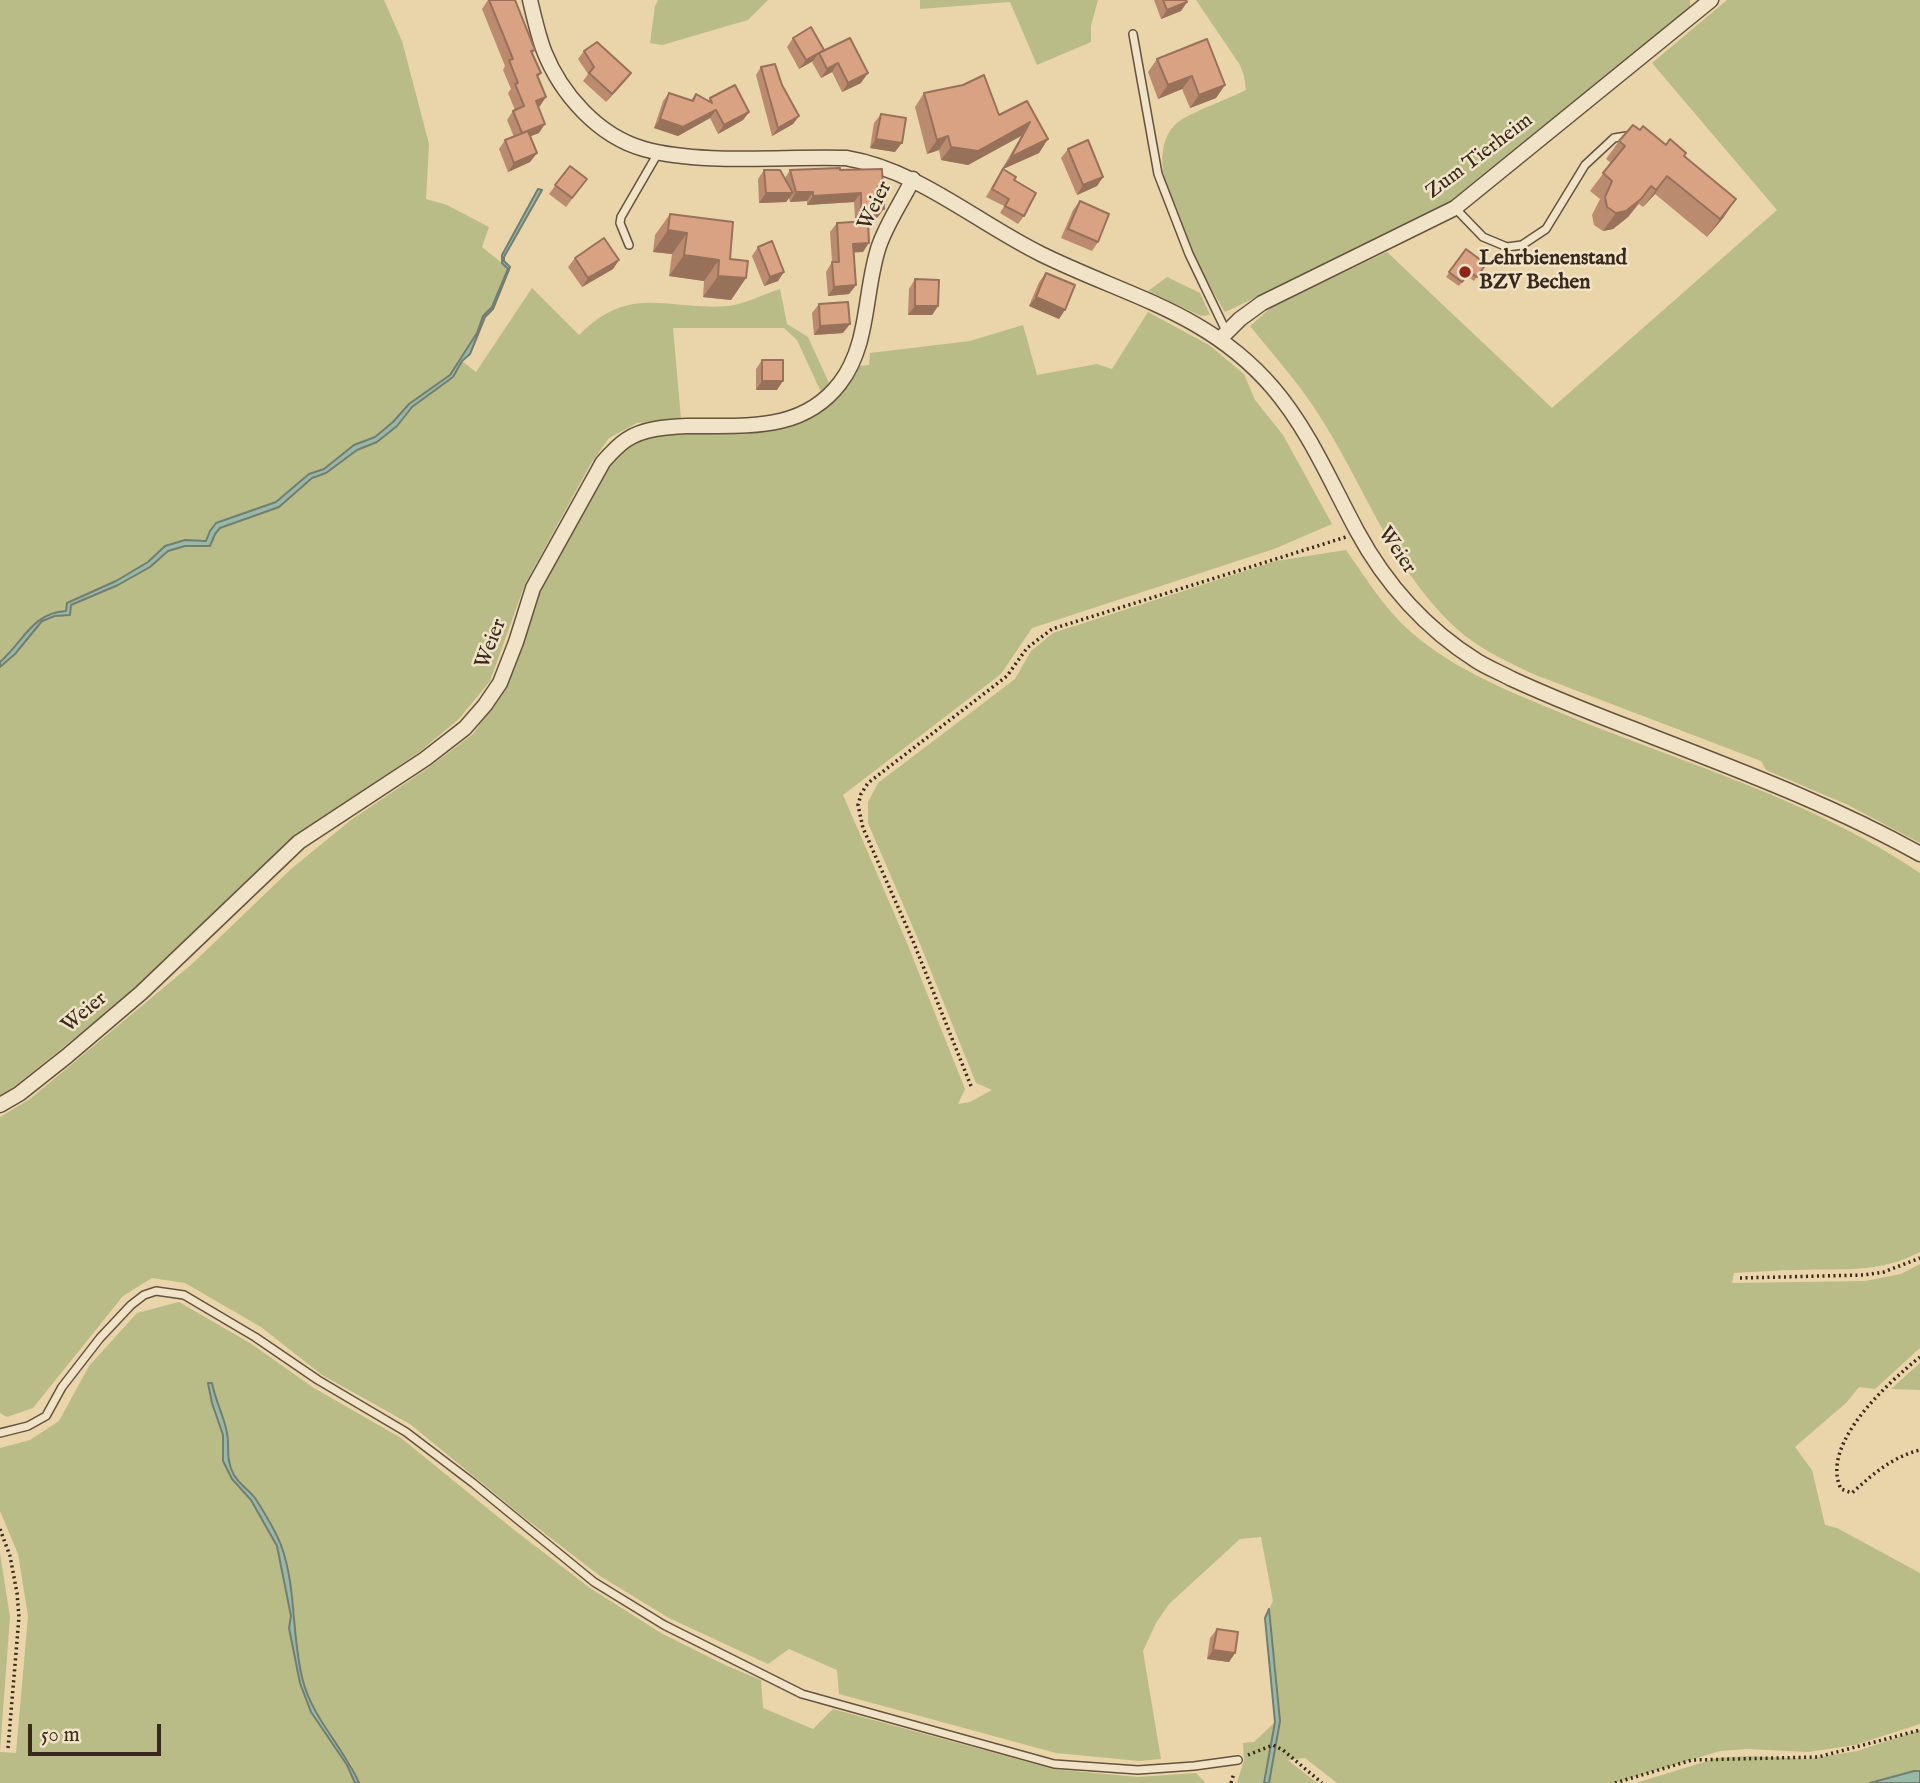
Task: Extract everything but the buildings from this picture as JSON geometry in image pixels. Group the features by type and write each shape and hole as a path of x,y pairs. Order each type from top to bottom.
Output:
{"street":[{"name":"Weier","path":"530,0 543,50 555,74 570,97 593,121 620,139 643,149 719,158 846,158 870,162 913,179 1041,254 1223,335 1274,389 1302,428 1358,533 1390,583 1428,624 1478,662 1557,700 1825,806 1920,854"},
{"name":"Zum Tierheim","path":"1223,335 1262,303 1455,208 1711,0"},
{"name":"Weier","path":"0,1105 19,1094 67,1056 141,993 299,842 425,759 464,728 500,683 533,588 603,462 614,449 635,436 667,427 761,425 803,415 825,401 840,383 855,357 879,245 913,179"}],"lane":[{"path":"1133,34 1158,174 1223,335"},
{"path":"1455,208 1483,237 1507,247 1522,245 1546,229 1585,165 1614,138 1641,135"},
{"path":"629,245 620,223 621,217 659,152"},
{"path":"0,1433 28,1426 46,1416 62,1387 100,1338 144,1295 156,1291 184,1295 406,1432 594,1582 664,1625 802,1694 1054,1764 1138,1770 1238,1760"}],"path":[{"path":"971,1086 913,940 863,828 858,805 868,783 1007,676 1027,648 1052,629 1358,533"},
{"path":"1740,1278 1863,1275 1884,1272 1920,1258"},
{"path":"1920,1357 1889,1383 1846,1434 1837,1481 1841,1489 1852,1493 1901,1455 1920,1450"},
{"path":"0,1530 10,1556 18,1593 19,1617 8,1748"},
{"path":"1615,1783 1692,1760 1818,1757 1920,1730"},
{"path":"1238,1760 1273,1745 1283,1750 1322,1783"}],"green space":[{"path":"0,0 384,0 402,41 429,144 426,199 447,205 489,227 482,247 508,268 492,307 483,316 477,333 450,375 409,404 375,437 354,445 324,469 309,474 276,502 216,523 206,541 185,540 165,546 148,562 116,581 67,603 66,611 45,617 29,629 0,662"},
{"path":"658,0 768,0 748,20 662,45 650,43"},
{"path":"920,0 1098,0 1091,26 1091,42 1037,65 1010,2 920,9"},
{"path":"1196,0 1690,0 1690,12 1456,199 1421,219 1225,312 1188,245 1176,217 1166,189 1162,163 1166,140 1178,122 1246,90 1240,65"},
{"path":"1727,0 1920,0 1920,843 1848,805 1766,770 1761,761 1533,674 1464,635 1420,588 1386,535 1316,410 1250,326 1273,306 1387,252 1552,408 1777,210 1652,63"},
{"path":"1167,277 1200,293 1210,315 1201,316 1148,291"},
{"path":"532,288 579,335 598,319 616,309 633,304 728,306 780,289 787,324 808,337 829,383 821,392 797,340 784,328 673,328 681,419 637,423 609,438 590,465 525,584 490,681 459,719 419,752 285,844 137,988 0,1096 0,667 15,654 42,621 55,616 70,615 71,605 118,585 150,567 168,551 185,546 210,546 220,528 279,507 312,478 326,473 357,450 377,442 397,426 412,407 453,377 462,361 476,372"},
{"path":"1148,312 1209,345 1244,374 1255,400 1283,435 1332,524 1274,549 1032,628 1001,674 843,795 907,943 965,1089 958,1104 970,1102 992,1090 976,1083 868,823 868,802 878,783 1015,679 1031,651 1053,633 1276,561 1346,550 1402,624 1429,647 1466,670 1566,715 1793,804 1837,825 1920,873 1920,1252 1875,1267 1734,1273 1732,1283 1865,1281 1901,1274 1920,1264 1920,1348 1875,1389 1859,1387 1847,1402 1795,1447 1812,1470 1825,1525 1837,1528 1920,1573 1920,1724 1855,1745 1808,1752 1747,1749 1720,1751 1614,1783 1337,1783 1305,1758 1288,1760 1317,1783 1269,1783 1280,1721 1269,1609 1273,1601 1261,1537 1240,1539 1169,1604 1156,1623 1143,1651 1161,1759 1139,1761 1056,1753 839,1694 837,1670 789,1649 768,1664 669,1618 600,1576 410,1424 322,1375 261,1327 185,1283 152,1278 123,1296 33,1408 7,1417 0,1413 0,1117 30,1099 192,964 291,869 351,820 473,734 503,691 547,573 607,466 629,445 644,438 670,433 761,431 805,420 828,405 859,366 869,365 870,353 970,341 1023,325 1037,375 1097,364 1112,369"},
{"path":"179,1302 250,1343 314,1388 401,1438 590,1588 661,1633 761,1680 763,1708 813,1729 833,1709 1053,1769 1138,1777 1196,1773 1206,1783 359,1783 351,1764 315,1710 303,1682 290,1584 281,1545 255,1498 236,1477 228,1460 227,1434 212,1383 212,1403 223,1435 223,1461 232,1479 251,1500 277,1546 291,1616 289,1628 300,1683 311,1712 347,1765 355,1783 0,1783 0,1752 16,1753 28,1616 18,1554 0,1511 0,1448 30,1440 59,1421 89,1366 137,1313"},
{"path":"1920,1363 1920,1390 1891,1389"},
{"path":"0,1553 10,1617 0,1751"},
{"path":"1275,1722 1264,1783 1237,1783 1244,1760 1243,1743 1254,1742"},
{"path":"1920,1730 1920,1771 1870,1783 1636,1783 1717,1758 1748,1756 1809,1759 1857,1751"}],"shaded area":[{"path":"538,189 542,190 504,257 510,267 493,309 485,317 470,354 462,361 453,377 412,407 397,426 377,442 357,450 326,473 312,478 279,507 220,528 210,546 185,546 168,551 150,567 118,585 71,605 70,615 55,616 42,621 15,654 0,667 0,662 37,622 54,613 66,611 67,603 116,581 148,562 165,546 185,540 206,541 216,523 276,502 309,474 324,469 354,445 375,437 409,404 450,375 477,333 483,316 492,307 508,269 502,263 502,255"},
{"path":"208,1383 212,1383 226,1427 231,1469 255,1498 281,1545 290,1578 299,1664 308,1695 359,1783 355,1783 347,1765 311,1712 300,1683 289,1628 291,1616 277,1546 251,1500 232,1479 223,1461 223,1435"},
{"path":"1269,1609 1280,1721 1269,1783 1264,1783 1275,1722 1265,1618"},
{"path":"1920,1771 1920,1783 1870,1783"}],"place":[{"name":"Lehrbienenstand BZV Bechen","path":"1465,272"}]}
